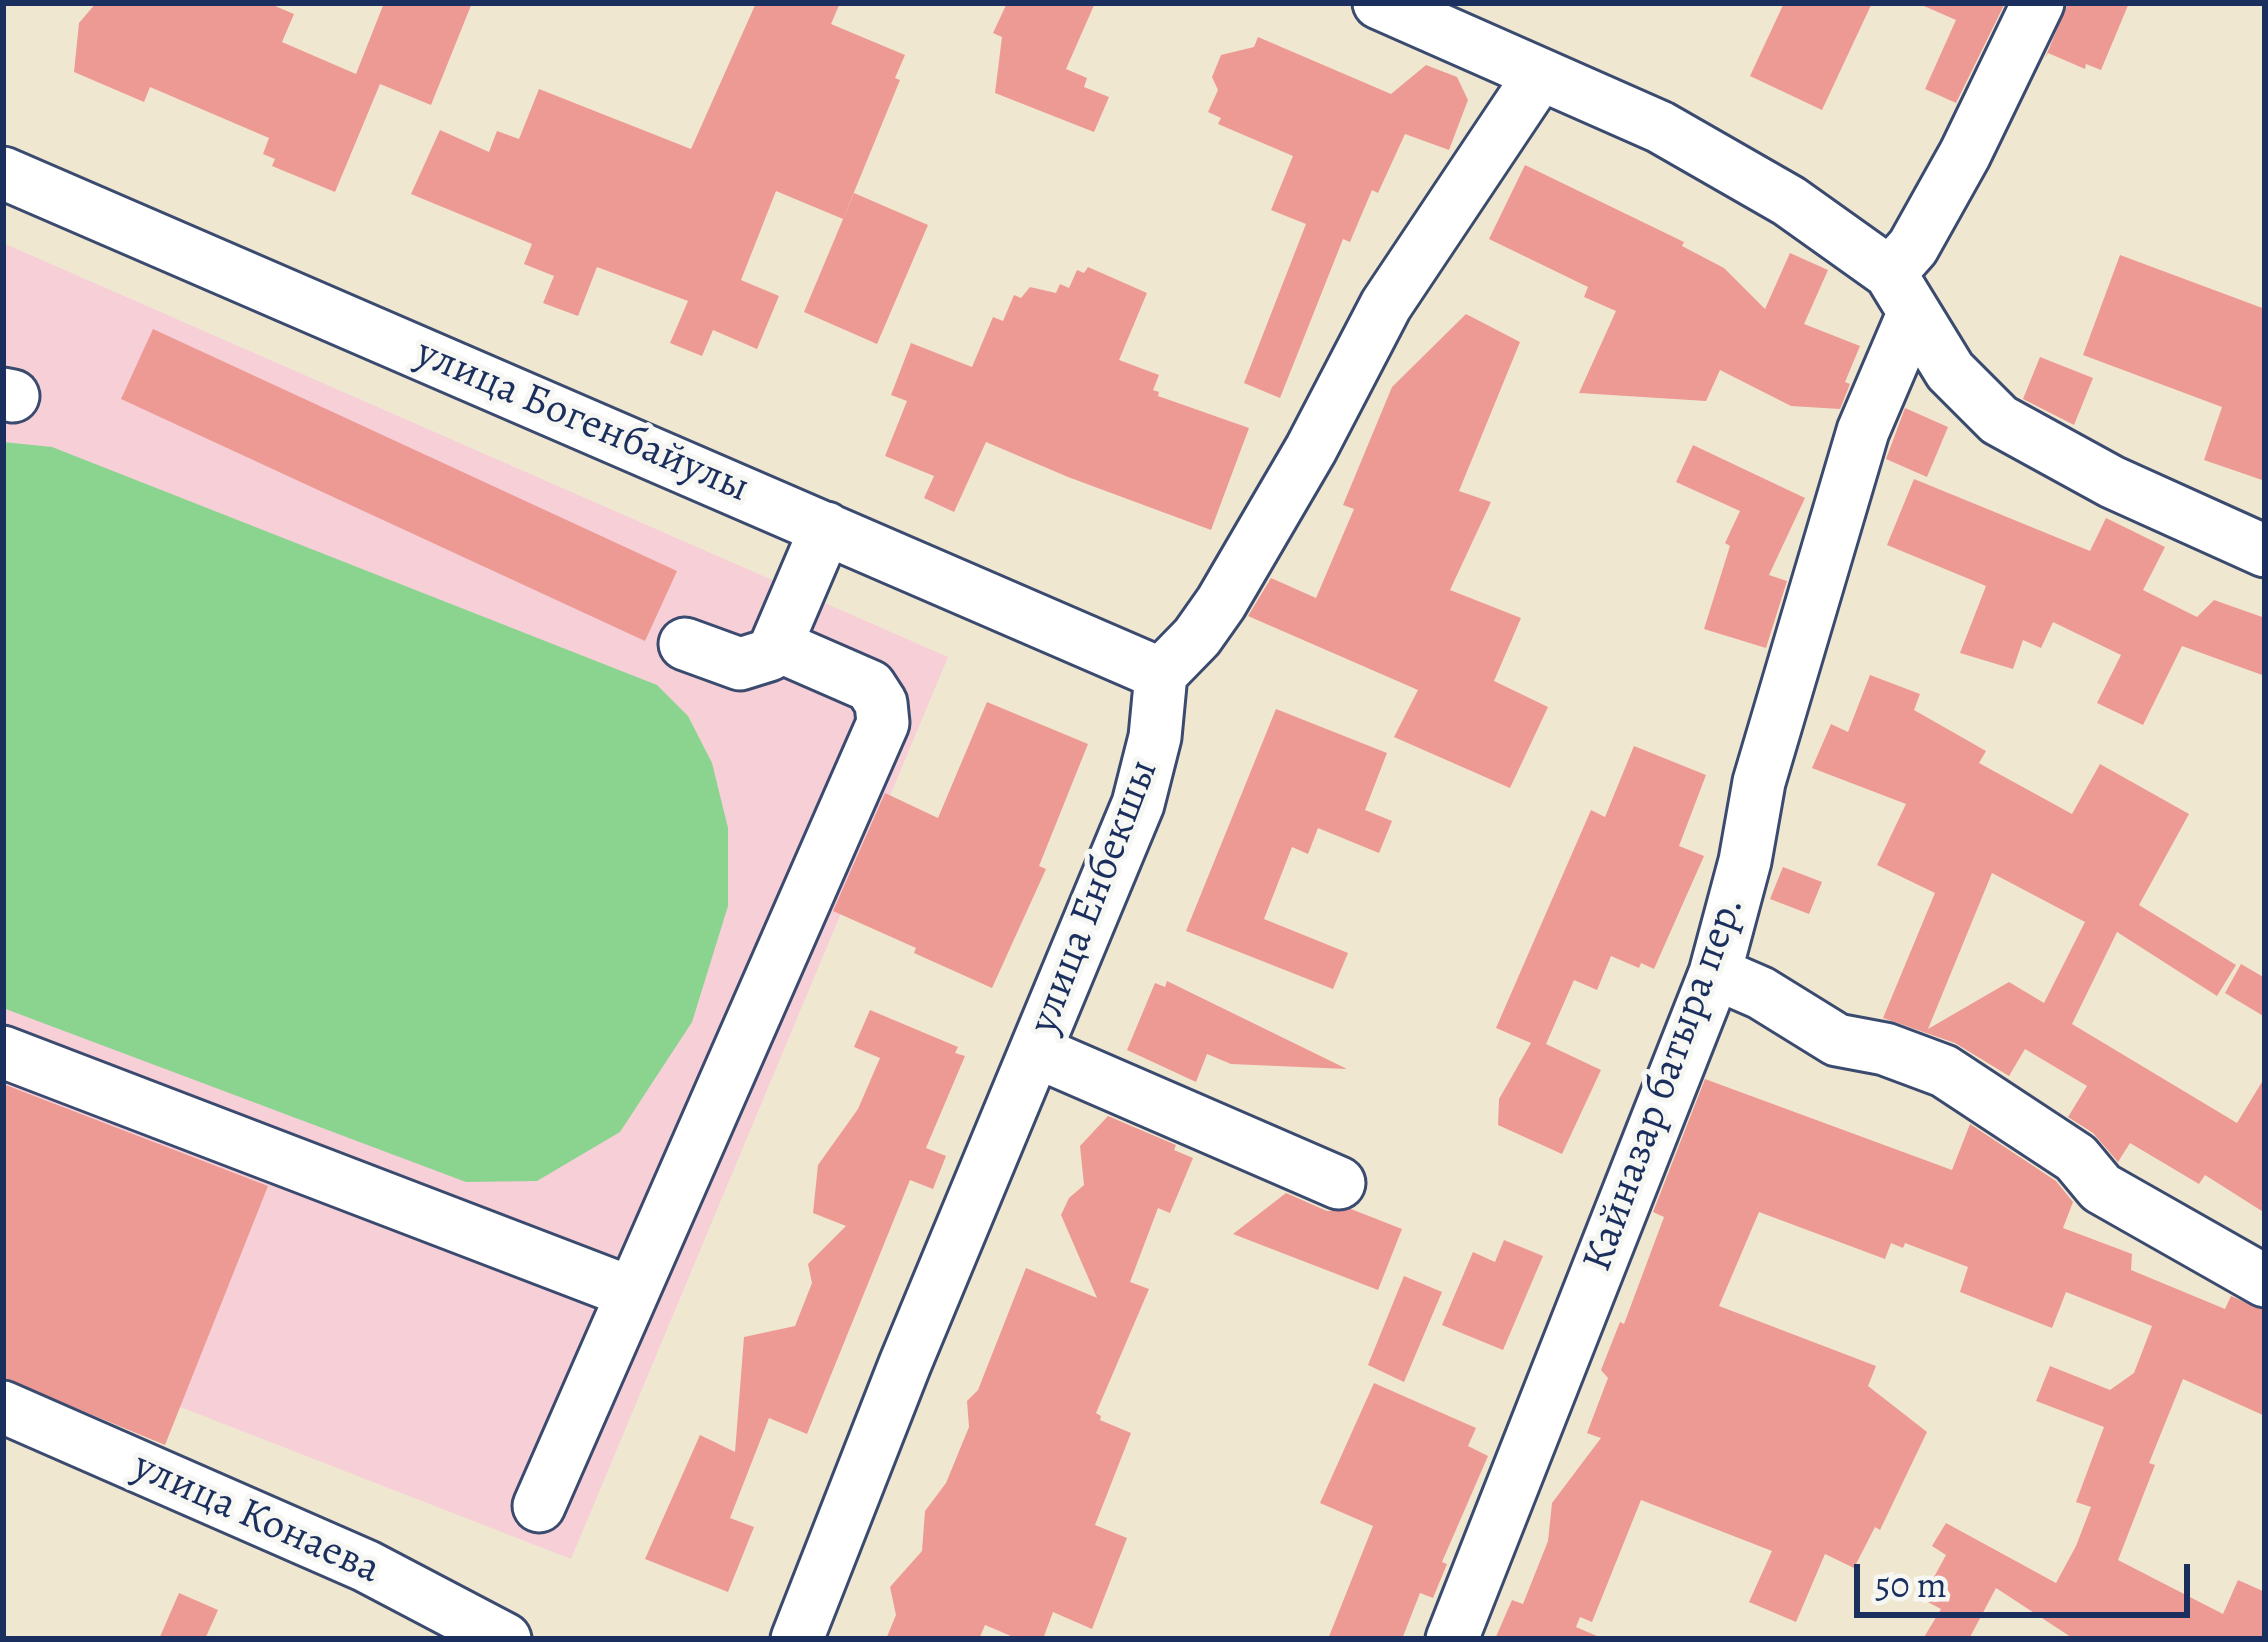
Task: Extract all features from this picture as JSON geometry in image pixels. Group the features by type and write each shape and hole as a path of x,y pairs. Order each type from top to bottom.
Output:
{"street":[{"name":"Кайназар батыра пер.","path":"1452,1639 1715,974 1759,782 1913,247 1965,154 2038,3"},
{"path":"1392,5 1539,76 1660,127 1789,201 1901,294 1949,370 1999,420 2112,482 2265,551"},
{"path":"1161,674 1197,637 1221,603 1311,449 1386,305 1539,76"},
{"name":"улица Богенбайулы","path":"3,172 1161,674"},
{"path":"685,644 740,664 769,655 826,528"},
{"path":"539,1506 883,723 881,703 870,686 776,645"},
{"name":"улица Енбекшы","path":"797,1639 905,1364 1138,804 1155,737 1161,674"},
{"path":"1715,974 1761,993 1837,1040 1885,1049 1944,1072 2076,1158 2101,1188 2265,1282"},
{"path":"3,1052 632,1293"},
{"path":"1037,1052 1339,1183"},
{"name":"улица Конаева","path":"3,1407 366,1566 505,1639"}],"shaded area":[{"path":"3,243 948,657 571,1559 3,1338"}],"green space":[{"path":"3,442 52,447 657,685 688,716 712,763 728,828 728,906 692,1022 620,1132 537,1181 466,1182 3,1008"}],"building":[{"path":"96,3 268,3 294,14 282,42 356,74 384,3 472,3 431,105 380,84 335,192 272,166 275,159 263,154 269,138 150,87 144,102 74,72 79,23"},
{"path":"756,3 840,3 831,24 905,55 895,78 900,80 843,219 776,191 741,280 779,296 757,349 713,330 702,356 670,343 688,301 597,267 578,316 543,303 554,276 524,264 532,244 411,194 440,130 489,152 497,131 519,139 539,89 691,149"},
{"path":"1007,3 1095,3 1066,69 1087,78 1084,87 1109,97 1094,132 995,93 1002,37 993,33"},
{"path":"1784,3 1872,3 1822,110 1750,76"},
{"path":"1917,3 2005,3 1956,103 1925,89 1956,20"},
{"path":"2068,3 2129,3 2101,70 2086,64 2085,69 2048,53 2045,58"},
{"path":"1258,37 1391,94 1426,65 1457,77 1468,100 1449,150 1405,134 1378,193 1372,190 1350,242 1343,239 1280,398 1244,383 1306,224 1271,210 1293,156 1218,124 1221,118 1208,112 1218,90 1212,77 1221,55 1254,47"},
{"path":"1525,165 1684,242 1682,246 1724,268 1765,309 1790,253 1828,270 1804,324 1860,346 1840,409 1791,406 1720,370 1706,401 1579,393 1616,311 1584,297 1588,287 1489,239"},
{"path":"854,193 928,225 877,344 804,312"},
{"path":"2120,255 2265,309 2265,481 2204,460 2222,407 2083,355"},
{"path":"1088,267 1147,293 1119,360 1159,375 1153,390 1158,396 1249,428 1211,530 986,442 954,512 924,498 934,476 885,456 907,401 891,395 911,343 972,367 993,317 1003,321 1014,295 1021,298 1030,287 1056,293 1060,284 1069,288 1077,270 1084,273"},
{"path":"1466,314 1520,342 1459,491 1491,502 1450,590 1521,618 1494,681 1548,707 1510,788 1394,737 1418,690 1248,616 1271,578 1316,598 1354,509 1343,505 1392,387"},
{"path":"153,329 677,571 645,641 121,399"},
{"path":"2040,357 2093,378 2074,425 2023,399"},
{"path":"1905,408 1948,427 1927,477 1886,459"},
{"path":"1693,445 1805,498 1769,575 1787,581 1766,648 1704,629 1730,546 1725,543 1740,511 1676,482"},
{"path":"1914,479 2090,551 2106,518 2165,547 2143,590 2197,617 2214,600 2265,618 2265,676 2182,646 2143,725 2097,703 2121,655 2053,622 2041,648 2023,640 2013,669 1960,653 1986,586 1887,545"},
{"path":"1870,675 1920,694 1914,710 1986,751 1979,763 2072,814 2100,764 2189,814 2139,905 2236,965 2217,996 2117,932 2072,1024 2237,1123 2265,1077 2265,1213 2205,1175 2199,1184 2130,1143 2118,1162 2093,1133 2068,1117 2087,1086 2025,1049 2009,1076 1955,1043 1883,1018 1935,893 1877,865 1906,804 1812,768 1831,724 1848,732","holes":["1992,873 2085,922 2044,1003 2009,982 1928,1029"]},
{"path":"987,702 1088,744 1039,866 1046,869 992,988 833,911 885,793 938,818"},
{"path":"1276,709 1387,753 1365,810 1392,821 1379,853 1318,828 1308,854 1292,847 1264,919 1348,953 1333,989 1186,931"},
{"path":"1634,746 1706,775 1679,846 1704,856 1654,969 1611,956 1597,990 1574,980 1546,1044 1601,1070 1562,1154 1498,1125 1499,1099 1531,1043 1496,1028 1591,810 1605,817"},
{"path":"1783,867 1822,882 1809,914 1770,899"},
{"path":"2241,964 2265,978 2265,1017 2225,993"},
{"path":"1167,981 1347,1069 1231,1064 1207,1054 1196,1082 1127,1050 1155,983 1165,987"},
{"path":"870,1010 958,1047 955,1053 965,1056 926,1148 946,1156 933,1189 910,1180 807,1434 769,1418 730,1518 754,1527 728,1592 645,1559 700,1435 735,1452 744,1337 795,1326 812,1283 808,1264 846,1226 813,1213 818,1165 858,1109 880,1058 854,1047"},
{"path":"1705,1079 1952,1170 1970,1124 2056,1181 2073,1202 2063,1228 2132,1254 2131,1270 2225,1309 2231,1296 2265,1311 2265,1416 2183,1379 2149,1463 2155,1465 2118,1560 2223,1614 2238,1580 2265,1592 2265,1639 2074,1639 1996,1588 1969,1639 1923,1639 1941,1609 1922,1599 1946,1555 1932,1546 1946,1523 2056,1583 2091,1507 2076,1502 2104,1427 2036,1401 2050,1366 2110,1390 2134,1373 2152,1326 2066,1292 2052,1328 1960,1292 1968,1267 1905,1243 1903,1248 1891,1243 1885,1259 1759,1212 1719,1306 1876,1366 1868,1386 1927,1432 1880,1530 1875,1527 1854,1568 1825,1554 1796,1622 1749,1602 1772,1551 1641,1500 1592,1622 1580,1617 1576,1627 1604,1639 1495,1639 1512,1600 1523,1604 1548,1541 1552,1503 1601,1438 1587,1433 1608,1378 1601,1370 1620,1322 1624,1324 1664,1217 1653,1212"},
{"path":"3,1084 268,1186 165,1445 3,1378"},
{"path":"1108,1116 1176,1145 1174,1150 1193,1158 1170,1213 1158,1208 1130,1282 1149,1289 1096,1413 1100,1420 1131,1433 1095,1525 1127,1538 1092,1629 1053,1612 1043,1639 1018,1639 985,1625 979,1639 886,1639 896,1615 890,1587 922,1551 925,1511 946,1483 969,1427 967,1401 978,1390 1026,1268 1097,1298 1061,1215 1069,1198 1084,1185 1080,1146"},
{"path":"1286,1193 1327,1211 1351,1209 1402,1229 1378,1290 1233,1234"},
{"path":"1504,1240 1543,1256 1503,1350 1442,1325 1473,1252 1495,1262"},
{"path":"1404,1276 1442,1292 1404,1382 1368,1365"},
{"path":"1374,1383 1476,1428 1468,1446 1488,1456 1442,1562 1447,1564 1433,1598 1420,1593 1402,1639 1328,1639 1373,1526 1320,1503"},
{"path":"179,1593 218,1610 205,1639 159,1639"}]}
